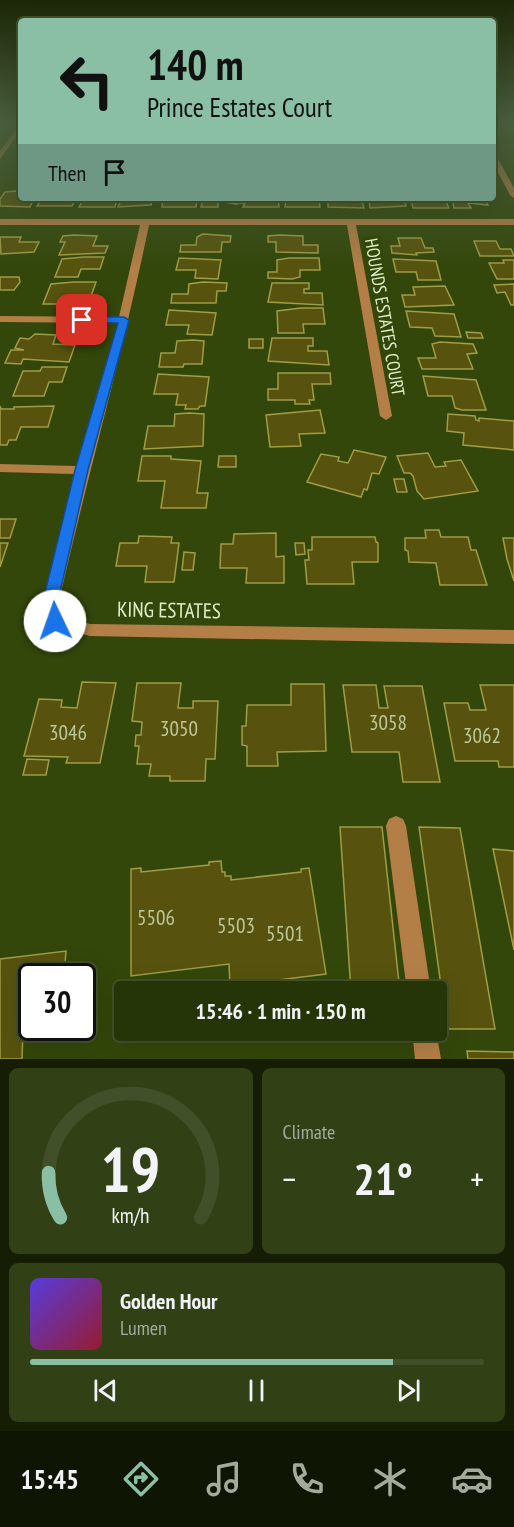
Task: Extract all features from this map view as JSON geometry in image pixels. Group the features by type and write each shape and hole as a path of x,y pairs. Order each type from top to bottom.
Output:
{"street":[{"path":"501,171 513,191"},
{"path":"0,222 351,224 514,222"},
{"name":"KING ESTATES","path":"145,223 124,320 82,470 50,605 55,621 90,630 514,637"},
{"name":"HOUNDS ESTATES COURT","path":"351,224 386,416"},
{"path":"0,319 124,320"},
{"path":"0,468 82,470"},
{"path":"396,826 417,981"},
{"path":"426,1041 428,1059"}],"building":[{"path":"18,191 18,201 33,201 30,207 0,206 0,199 5,192"},
{"path":"41,201 74,201 72,206 37,206"},
{"path":"82,201 116,201 115,207 79,207"},
{"path":"121,201 152,201 151,205 118,207"},
{"path":"163,201 197,201 196,207 162,207"},
{"path":"203,201 218,201 218,207 201,207"},
{"path":"218,201 236,201 237,204"},
{"path":"240,201 278,201 279,207 243,207 245,203 239,203"},
{"path":"286,201 319,201 320,207 285,207"},
{"path":"328,201 362,201 364,208 328,207"},
{"path":"369,201 401,201 405,202 406,206 370,208"},
{"path":"412,201 446,201 449,208 413,208"},
{"path":"453,201 486,201 488,205 468,203 471,208 454,208"},
{"path":"203,234 231,236 230,242 222,242 221,252 180,252 181,245 196,245 197,237"},
{"path":"63,236 97,236 93,246 108,246 105,253 59,255 65,242 60,242"},
{"path":"268,236 303,236 303,245 318,245 318,253 276,252 276,242 268,242"},
{"path":"0,237 21,237 19,242 39,242 34,252 1,254"},
{"path":"398,238 421,238 425,248 433,248 434,252 416,253 417,255 392,253 391,246 400,246"},
{"path":"474,241 496,241 500,249 511,249 514,256 480,256"},
{"path":"104,257 100,269 81,269 78,277 55,277 62,259"},
{"path":"179,258 221,260 218,279 195,278 196,270 176,270"},
{"path":"319,258 320,270 300,270 300,277 292,279 268,278 268,272 277,272 277,260"},
{"path":"393,259 436,261 441,280 418,280 416,272 396,272"},
{"path":"503,260 514,260 514,279 497,279 489,263 504,263"},
{"path":"0,277 19,277 20,282 14,290 0,290"},
{"path":"96,282 91,296 71,296 68,304 43,304 51,284"},
{"path":"227,283 226,291 217,291 216,303 171,303 172,294 188,294 189,284"},
{"path":"272,283 309,283 309,289 304,289 304,293 322,293 323,305 268,302"},
{"path":"514,284 514,305 511,305 505,292 497,293 494,285"},
{"path":"445,286 454,305 405,307 402,295 415,295 413,287"},
{"path":"323,308 325,324 303,324 304,333 278,333 277,311"},
{"path":"169,310 216,313 212,335 187,334 189,325 166,325"},
{"path":"406,311 454,314 461,337 435,336 432,328 410,327"},
{"path":"466,332 481,333 483,338 468,338"},
{"path":"35,334 56,335 53,344 75,345 69,362 23,359 21,364 5,363 11,350 24,350 15,348 20,338 29,339"},
{"path":"272,338 313,338 313,346 308,346 308,351 327,351 329,365 268,361"},
{"path":"249,339 263,339 263,348 249,348"},
{"path":"177,341 204,341 202,364 159,367 161,353 175,353"},
{"path":"440,342 473,344 477,353 467,354 473,369 422,369 418,358 436,358 432,344"},
{"path":"42,367 67,367 62,382 49,382 44,396 13,396 23,371 40,371"},
{"path":"278,373 330,373 331,384 312,384 314,400 309,400 310,404 295,404 295,400 268,400 268,389 278,389"},
{"path":"158,374 209,377 205,406 200,406 198,409 185,409 186,405 176,405 178,394 154,394"},
{"path":"423,376 476,380 486,410 455,408 452,396 428,396"},
{"path":"0,406 1,409 14,409 14,407 54,406 48,427 21,427 16,440 9,440 7,445 0,445"},
{"path":"320,410 325,433 299,434 301,446 270,447 266,415"},
{"path":"175,414 204,414 203,446 144,449 148,426 174,426"},
{"path":"448,414 475,416 479,421 479,418 514,421 514,450 463,445 464,433 447,431"},
{"path":"354,450 386,457 379,474 372,473 367,490 364,489 361,497 307,482 321,454 339,457 338,461 348,463"},
{"path":"428,453 435,467 446,466 444,462 461,460 478,491 424,499 417,491 413,476 410,473 404,473 397,456"},
{"path":"142,456 171,456 171,459 201,461 197,493 208,493 206,508 161,508 165,481 138,481"},
{"path":"219,456 236,456 236,467 218,467"},
{"path":"394,479 404,479 407,492 397,492"},
{"path":"0,519 16,519 10,538 0,538"},
{"path":"425,530 439,530 441,537 468,537 471,550 476,550 487,585 440,585 436,563 409,562 408,551 405,550 405,538 426,538"},
{"path":"276,533 276,557 284,556 284,583 246,583 247,568 220,568 221,544 233,544 234,534"},
{"path":"139,536 172,537 171,543 179,543 174,582 145,582 147,566 116,566 120,543 138,543"},
{"path":"312,537 375,537 378,543 378,562 352,562 354,584 307,584 305,560 309,560 308,550 312,550"},
{"path":"503,538 514,538 514,581 507,559"},
{"path":"0,543 8,543 0,567"},
{"path":"295,543 304,543 305,554 296,555"},
{"path":"184,552 195,553 193,570 182,570"},
{"path":"82,682 116,683 100,763 66,763 68,757 24,756 39,699 62,700 61,707 77,708"},
{"path":"137,683 181,683 178,708 193,708 193,701 218,701 215,759 206,759 205,781 170,781 170,776 149,776 151,764 137,764 139,746 135,746 136,735 141,735 142,722 132,721"},
{"path":"291,684 324,684 326,751 277,752 278,766 247,766 247,746 242,745 242,726 246,726 247,705 291,705"},
{"path":"343,685 376,685 379,708 388,708 384,686 422,686 440,782 403,782 399,752 352,752"},
{"path":"480,685 514,685 514,767 499,767 498,761 455,761 444,703 468,703 470,710 486,710"},
{"path":"27,759 49,760 46,775 23,775"},
{"path":"340,827 382,827 399,981 350,981"},
{"path":"419,827 460,828 495,1029 447,1029 447,981 440,981"},
{"path":"493,849 514,851 514,950"},
{"path":"221,861 222,872 225,872 225,876 231,876 231,880 301,872 301,869 309,868 326,974 270,981 230,981 229,964 131,976 131,869 141,868 141,872 209,865 209,862"},
{"path":"66,951 65,963 18,963 18,1041 23,1041 22,1059 0,1059 0,959"},
{"path":"467,1051 514,1052 514,1059 468,1059"}],"route":[{"path":"55,621 50,605 82,470 124,320 82,320"}]}
